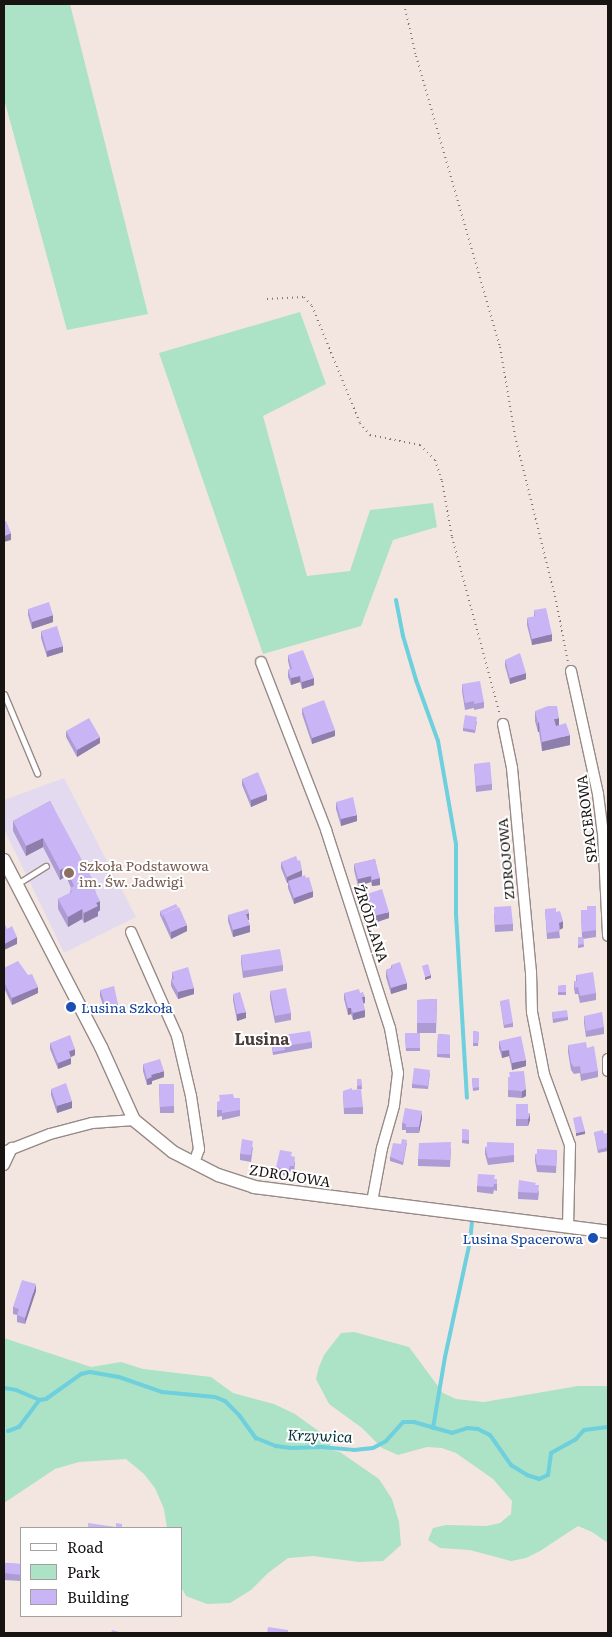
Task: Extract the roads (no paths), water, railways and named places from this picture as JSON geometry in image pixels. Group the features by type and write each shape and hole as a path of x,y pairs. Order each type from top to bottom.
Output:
{"street":[{"name":"ŹRÓDLANA","path":"261,662 326,830 390,1028 398,1073 394,1106 382,1148 372,1202"},
{"name":"SPACEROWA","path":"572,671 589,743 600,804 608,936"},
{"name":"ZDROJOWA","path":"502,724 512,768 531,972 532,1012 544,1074 570,1145 568,1226"},
{"name":"ZDROJOWA","path":"4,860 101,1046 134,1120 173,1152 194,1164 254,1187 608,1232"},
{"path":"131,932 177,1036 189,1087 199,1149 194,1164"},
{"path":"608,1060 608,1071"},
{"path":"4,1165 8,1150 50,1134 92,1123 134,1120"}],"lane":[{"path":"4,694 37,773"},
{"path":"16,884 46,866"}],"waterway":[{"path":"396,600 403,636 416,680 438,741 456,844 456,914 467,1098"},
{"path":"433,1428 445,1357 470,1241 472,1222"},
{"name":"Krzywica","path":"4,1388 16,1390 39,1400 46,1399 81,1374 90,1372 119,1377 162,1392 215,1397 225,1401 239,1415 256,1438 276,1446 291,1448 321,1447 354,1450 373,1448 386,1441 403,1422 414,1422 452,1433 467,1428 478,1429 490,1435 511,1465 527,1475 539,1479 548,1475 551,1453 576,1439 584,1430 608,1427"},
{"path":"8,1431 19,1427 39,1400"}],"place":[{"name":"Szkoła Podstawowa im. Św. Jadwigi","path":"69,873"},
{"name":"Lusina Szkoła","path":"71,1007"},
{"name":"Lusina Spacerowa","path":"593,1238"}],"district":[{"name":"Lusina","path":"262,1038"}]}
